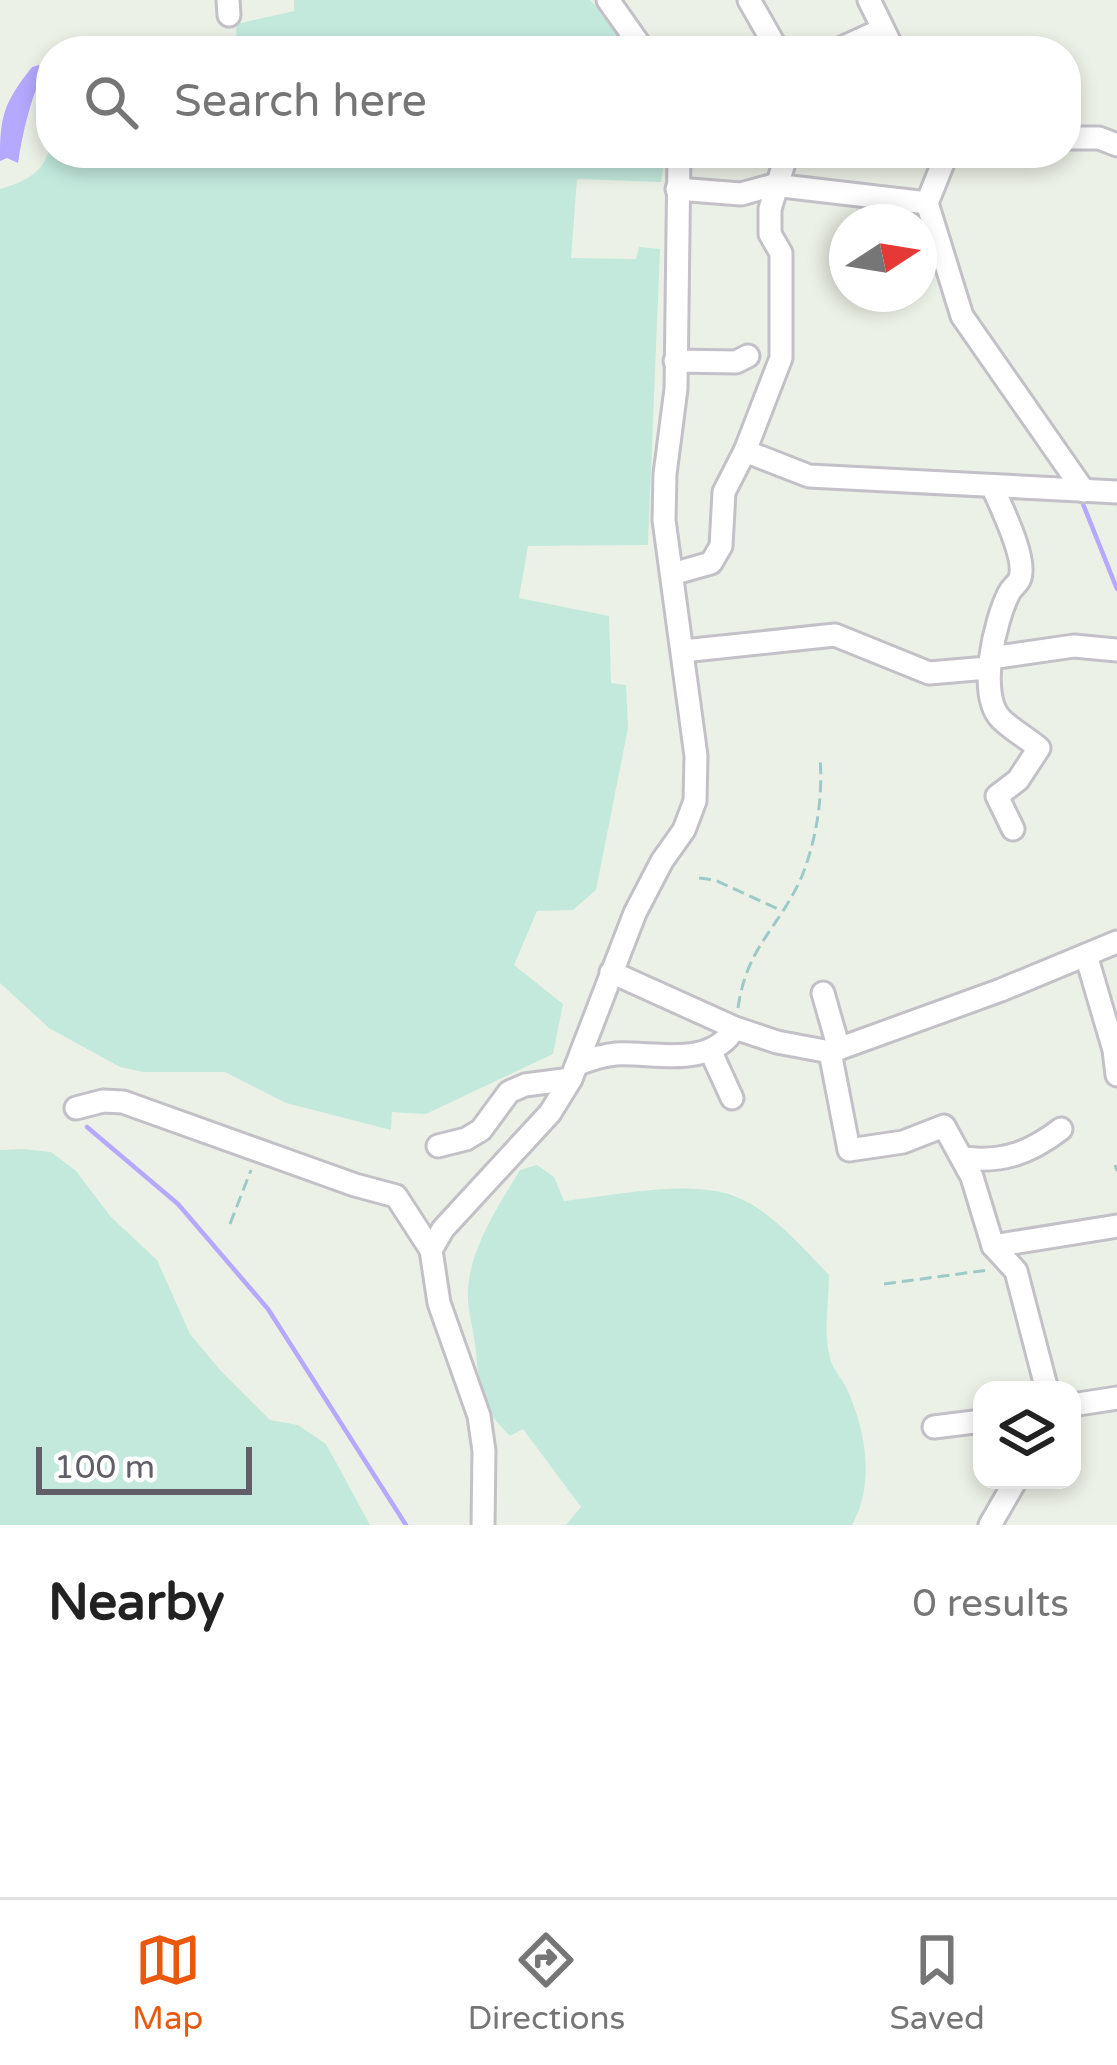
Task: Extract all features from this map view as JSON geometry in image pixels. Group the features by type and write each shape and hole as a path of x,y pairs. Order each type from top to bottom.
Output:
{"street":[{"path":"608,0 633,36"},
{"path":"749,0 769,36"},
{"path":"869,0 880,36"},
{"path":"867,36 876,32"},
{"path":"1081,138 1117,145"},
{"path":"430,1250 443,1229 550,1113 574,1071 635,913 684,830 695,801 696,756 664,520 664,474 676,389 678,168"},
{"path":"672,574 711,563 721,545 724,492 781,358 781,254 770,234 774,185 781,168"},
{"path":"940,168 927,203 962,316 1084,491"},
{"path":"677,189 741,194 774,185 927,203"},
{"path":"675,361 736,362 748,356"},
{"path":"745,451 808,476 1117,491"},
{"path":"993,488 1013,534 1021,571 1007,598 990,663 993,705 998,717 1039,748 1018,780 997,796 1013,830"},
{"path":"683,651 835,634 929,673 1074,646 1117,650"},
{"path":"611,972 734,1028 777,1042 835,1051 1117,942"},
{"path":"1086,956 1117,1075"},
{"path":"823,993 849,1150 903,1142 944,1126 963,1158 993,1246 1016,1271 1045,1381"},
{"path":"438,1146 481,1130 509,1092 524,1085 616,1054 678,1058 710,1050 734,1028"},
{"path":"710,1050 732,1098"},
{"path":"76,1108 123,1102 396,1196 430,1250 439,1304 478,1416 484,1451 485,1525"},
{"path":"963,1158 990,1161 1034,1150 1061,1130"},
{"path":"993,1246 1117,1226"},
{"path":"1081,1404 1117,1398"},
{"path":"934,1427 973,1422"},
{"path":"990,1525 1011,1489"}],"path":[{"path":"734,1028 742,976 802,874 822,789 820,757"},
{"path":"699,878 715,880 782,911"},
{"path":"230,1224 259,1152"},
{"path":"884,1284 1007,1264"}],"shaded area":[{"path":"294,0 590,0 622,36 236,36 236,24 294,11"},
{"path":"36,66 36,92 18,163 7,158 0,161 2,121"},
{"path":"39,168 663,168 661,182 577,179 571,258 636,259 639,247 660,249 648,545 528,546 519,598 609,616 611,683 626,685 628,728 596,890 573,910 537,911 514,965 563,1004 553,1054 426,1114 392,1112 391,1130 286,1103 225,1072 143,1072 120,1067 49,1028 0,983 0,189"},
{"path":"0,1150 51,1152 76,1171 111,1217 157,1260 190,1334 221,1371 270,1420 298,1425 326,1444 370,1525 0,1525"},
{"path":"537,1165 554,1177 564,1201 673,1189 734,1196 773,1220 829,1275 828,1348 854,1407 865,1458 864,1492 852,1525 566,1525 581,1507 523,1429 510,1436 487,1407 468,1304 470,1272 487,1226 520,1170"}],"waterway":[{"path":"1083,504 1117,589"},
{"path":"87,1127 178,1204 268,1309 406,1525"}]}
